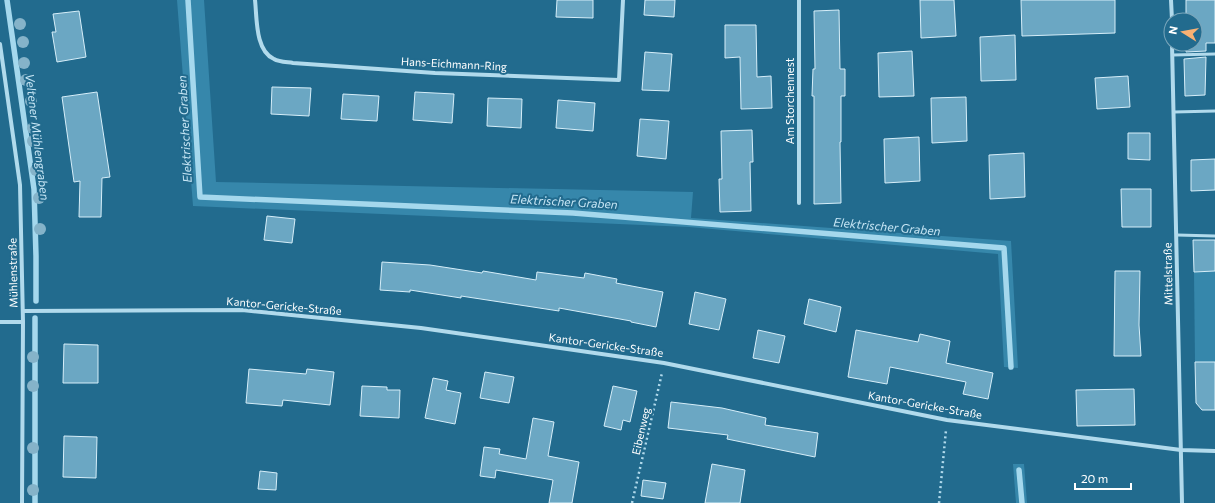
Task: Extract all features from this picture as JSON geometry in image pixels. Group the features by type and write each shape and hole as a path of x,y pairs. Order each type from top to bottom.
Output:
{"street":[{"name":"Hans-Eichmann-Ring","path":"255,0 259,38 263,49 273,59 286,62 435,74 619,80 622,0"},
{"name":"Am Storchennest","path":"799,0 799,203"},
{"path":"1172,0 1172,12"},
{"name":"Mühlenstraße","path":"0,44 20,184 23,311 22,503"},
{"name":"Mittelstraße","path":"1173,54 1182,503"},
{"name":"Kantor-Gericke-Straße","path":"23,311 242,310 422,328 664,363 947,420 1181,450 1215,451"},
{"path":"0,322 23,322"}],"lane":[{"path":"1173,54 1215,54"},
{"path":"1174,112 1215,111"},
{"path":"1177,236 1215,236"}],"path":[{"name":"Eibenweg","path":"632,503 664,363"},
{"path":"939,503 947,420"}],"shaded area":[{"path":"177,0 204,0 216,182 693,192 691,218 1011,241 1018,368 1004,367 998,254 689,227 193,206"},
{"path":"1215,271 1215,362 1195,362 1194,272"},
{"path":"1013,464 1024,464 1027,503 1016,503"}],"building":[{"path":"557,0 593,0 593,18 556,17"},
{"path":"645,0 675,0 674,17 644,15"},
{"path":"920,0 954,0 956,36 921,38"},
{"path":"1021,0 1115,0 1115,33 1022,36"},
{"path":"1186,0 1215,0 1215,43 1206,43 1206,51 1203,51 1203,12 1186,12"},
{"path":"839,10 840,69 845,69 845,96 841,96 841,203 814,204 814,96 812,96 813,69 815,69 814,11"},
{"path":"79,11 86,57 57,62 52,32 56,32 53,14"},
{"path":"725,25 756,25 757,77 771,76 772,108 741,109 740,57 725,58"},
{"path":"1015,35 1016,80 981,81 980,37"},
{"path":"912,51 914,96 879,97 878,53"},
{"path":"645,52 672,54 669,91 642,90"},
{"path":"1206,57 1205,95 1185,96 1184,59"},
{"path":"1128,76 1130,107 1097,109 1095,78"},
{"path":"272,87 311,88 309,116 271,114"},
{"path":"97,92 110,177 102,178 101,217 79,217 80,181 74,182 62,97"},
{"path":"415,92 454,94 452,123 413,120"},
{"path":"343,94 379,96 377,121 341,119"},
{"path":"966,97 967,141 932,143 931,98"},
{"path":"488,98 522,99 521,128 487,126"},
{"path":"558,100 595,103 593,131 556,128"},
{"path":"640,119 669,121 666,159 637,156"},
{"path":"752,130 753,162 750,162 751,211 720,212 719,179 722,179 721,131"},
{"path":"1128,133 1150,133 1150,160 1128,159"},
{"path":"919,137 920,181 885,183 884,139"},
{"path":"1024,153 1025,197 990,199 989,155"},
{"path":"1215,159 1215,190 1191,191 1191,160"},
{"path":"1121,189 1151,189 1151,227 1122,227"},
{"path":"267,216 295,219 292,243 264,240"},
{"path":"1193,240 1215,240 1215,271 1194,272"},
{"path":"382,262 430,265 482,273 483,271 536,280 537,272 584,278 585,273 617,279 616,283 663,292 656,327 559,308 559,311 410,290 410,292 380,290"},
{"path":"1115,271 1140,271 1139,325 1141,356 1114,356"},
{"path":"695,292 726,299 719,330 689,324"},
{"path":"809,299 841,307 836,332 804,324"},
{"path":"758,330 785,336 779,363 753,358"},
{"path":"856,330 918,342 920,334 950,341 946,363 993,373 988,399 963,394 966,382 890,367 887,384 848,377"},
{"path":"64,344 98,345 98,383 63,383"},
{"path":"1195,362 1215,362 1215,410 1202,410 1196,403"},
{"path":"249,369 306,374 307,369 334,372 330,405 283,400 282,406 246,403"},
{"path":"485,372 514,377 509,403 480,398"},
{"path":"433,378 448,381 446,390 461,393 455,424 425,418"},
{"path":"362,386 387,387 387,390 400,390 399,418 360,416"},
{"path":"613,386 637,391 630,422 623,420 621,430 604,426"},
{"path":"1134,389 1135,425 1077,426 1076,390"},
{"path":"671,402 722,408 766,418 765,425 818,433 815,457 727,439 728,435 668,428"},
{"path":"533,418 554,422 548,456 579,462 572,503 549,503 553,480 496,470 495,478 480,476 484,447 500,449 499,454 526,459"},
{"path":"64,436 97,437 96,478 63,477"},
{"path":"712,464 745,470 740,503 705,503"},
{"path":"260,471 277,473 276,490 258,489"},
{"path":"643,480 666,483 663,499 641,496"}],"waterway":[{"name":"Veltener Mühlengraben","path":"7,0 34,189 36,301"},
{"name":"Elektrischer Graben","path":"188,0 200,197 573,213 1004,248 1011,367"},
{"name":"Veltener Mühlengraben","path":"35,318 35,503"},
{"name":"Elektrischer Graben","path":"1019,470 1022,503"}]}
